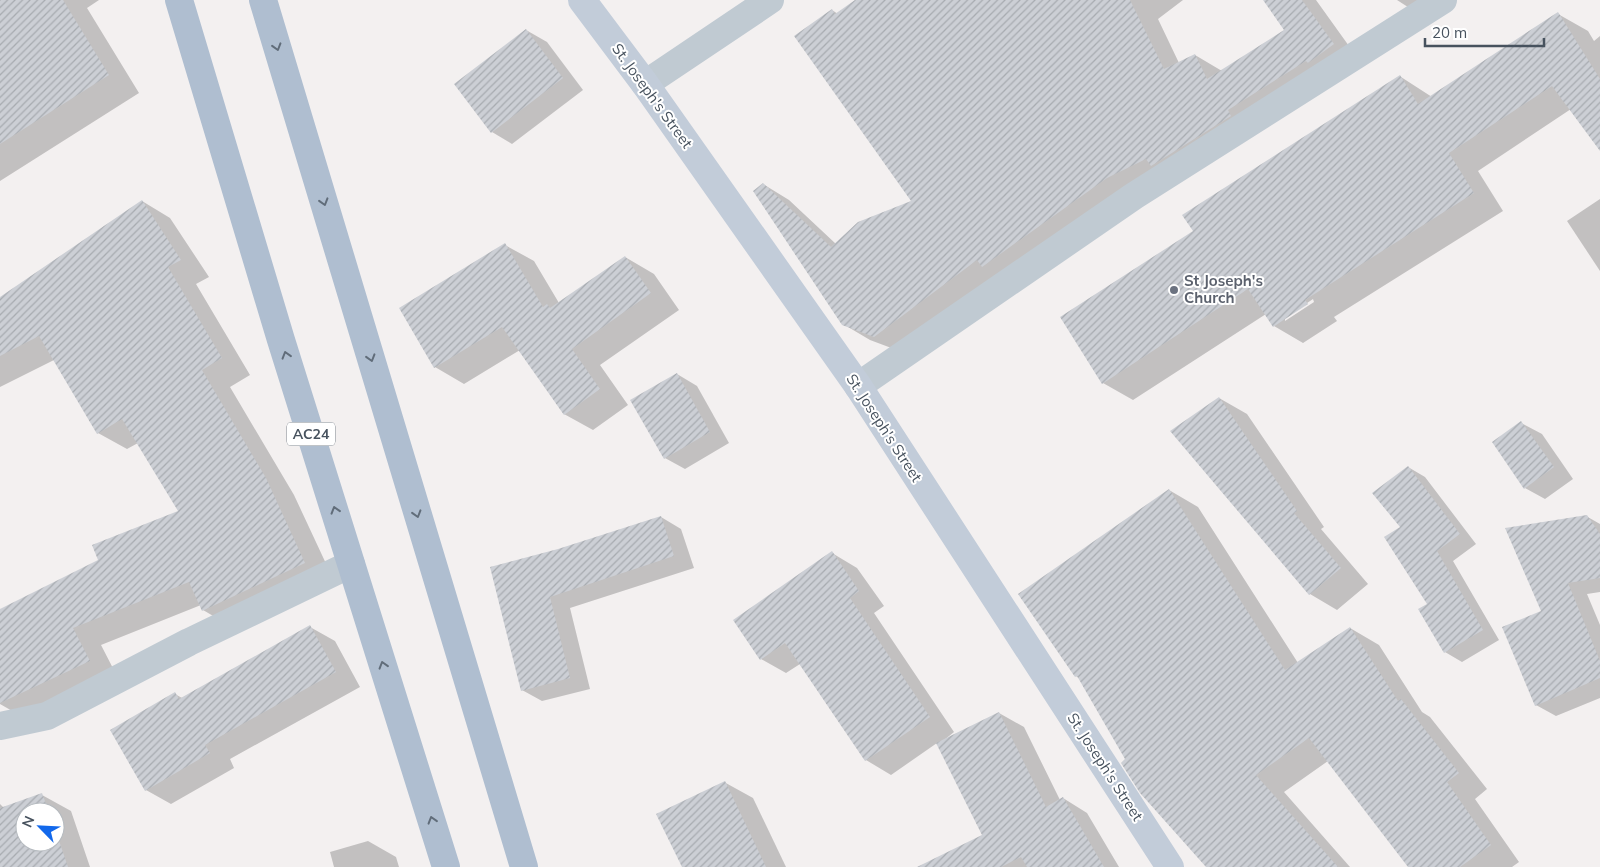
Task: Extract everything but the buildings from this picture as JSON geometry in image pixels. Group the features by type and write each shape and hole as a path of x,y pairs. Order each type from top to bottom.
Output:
{"main road":[{"name":"AC24","path":"179,0 281,340 446,867"},
{"path":"263,0 524,867"},
{"name":"St. Joseph's Street","path":"582,0 645,84 858,386 1170,867"}],"street":[{"path":"645,84 770,0"},
{"path":"858,386 1134,196 1443,0"},
{"path":"0,726 47,716 189,642 352,564"}],"place":[{"name":"St Joseph's Church","path":"1174,290"}]}
